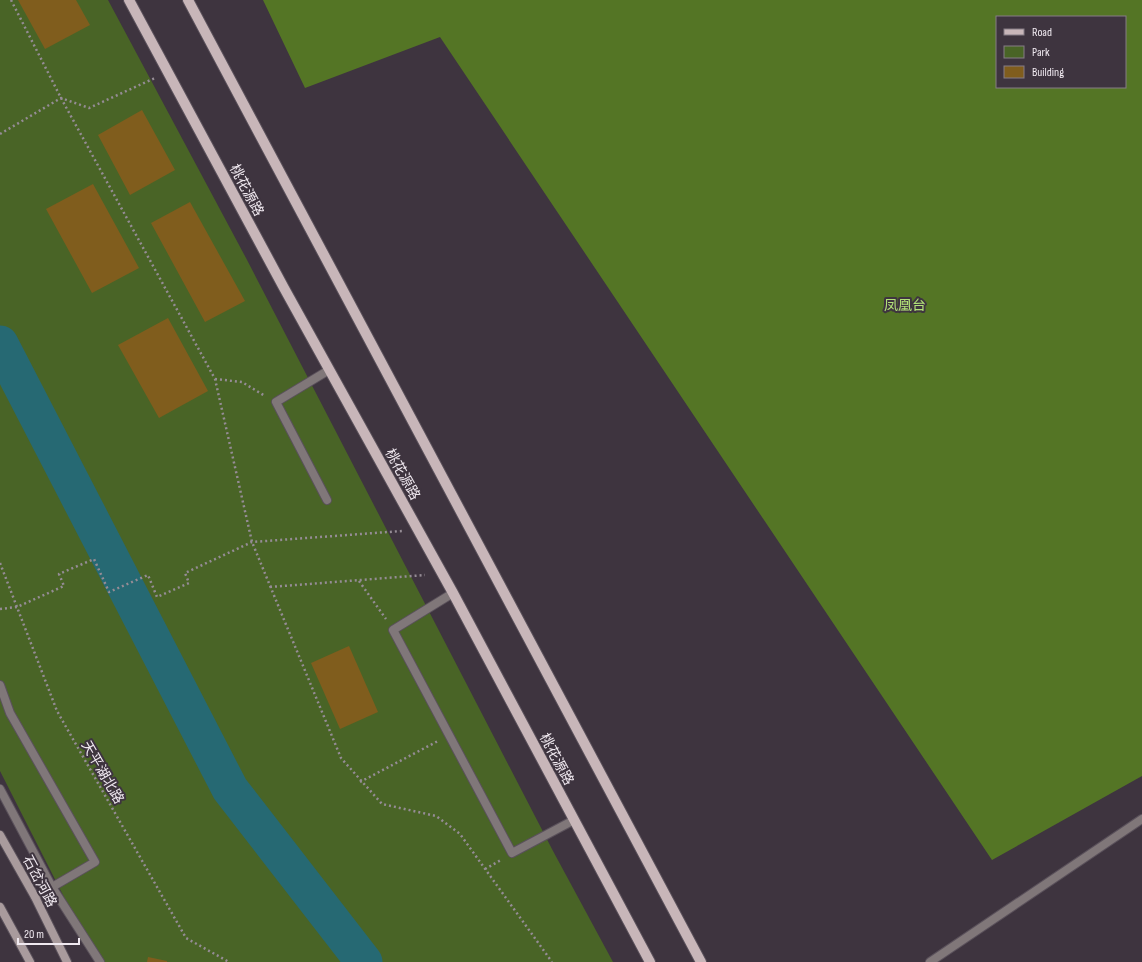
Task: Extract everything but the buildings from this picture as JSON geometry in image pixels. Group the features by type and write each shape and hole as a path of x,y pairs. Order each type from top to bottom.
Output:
{"main road":[{"name":"桃花源路","path":"129,0 329,370 453,593 650,962"},
{"path":"188,0 701,962"},
{"name":"石岔河路","path":"0,835 35,897 66,962"},
{"path":"0,907 30,962"}],"street":[{"path":"326,500 276,402 329,370"},
{"path":"453,593 393,630 512,853 574,820"},
{"path":"0,685 10,713 95,862 35,897"},
{"path":"0,789 52,887 100,962"},
{"path":"930,962 1142,819"}],"path":[{"path":"11,0 61,98 215,379 252,542 341,758 360,782 382,804 436,816 460,834 552,962"},
{"path":"61,98 89,108 168,72"},
{"path":"0,134 61,98"},
{"path":"215,379 242,382 276,402"},
{"path":"0,609 16,606 64,586 59,574 94,559 109,592 148,576 157,597 189,583 185,573 225,556 252,542 417,530"},
{"name":"天平湖北路","path":"0,563 57,711 186,938 229,962"},
{"path":"270,587 442,574"},
{"path":"359,580 393,630"},
{"path":"360,782 449,735"}],"green space":[{"path":"0,0 108,0 246,258 553,851 613,962 97,962 0,771"},
{"name":"凤凰台","path":"263,0 1142,0 1142,776 992,860 440,37 305,88"}],"waterway":[{"path":"0,344 230,789 364,962"}]}
